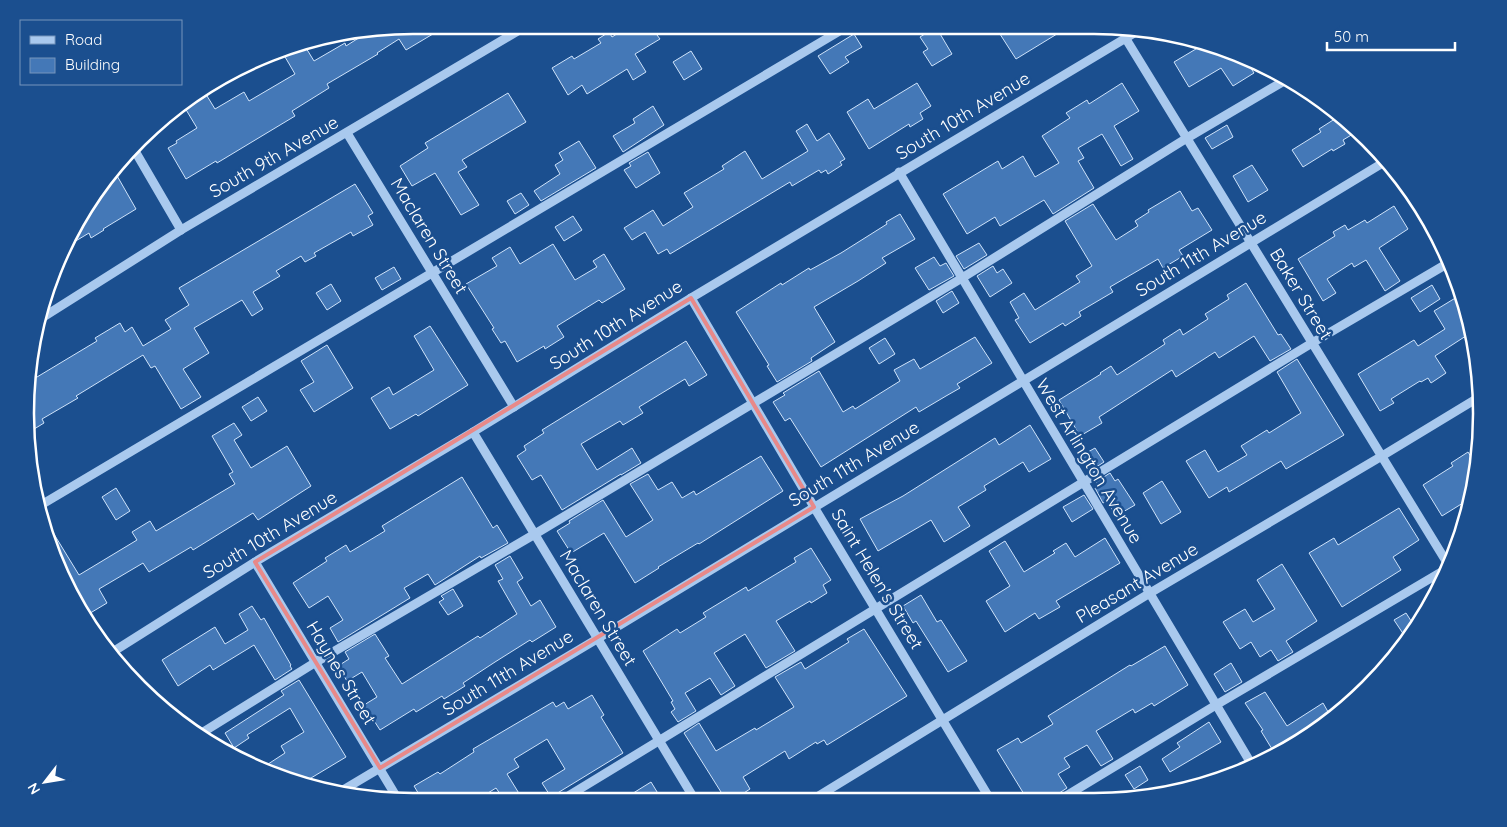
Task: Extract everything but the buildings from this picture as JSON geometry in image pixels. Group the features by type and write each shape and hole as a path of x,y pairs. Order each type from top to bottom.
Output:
{"street":[{"name":"South 9th Avenue","path":"47,315 181,230 513,34"},
{"path":"45,503 835,34"},
{"name":"South 10th Avenue","path":"116,650 255,562 514,408 691,298 1131,36"},
{"name":"Baker Street","path":"1126,39 1444,559"},
{"path":"206,731 316,662 535,534 962,278 1187,138 1280,83"},
{"name":"Maclaren Street","path":"347,133 514,408"},
{"path":"137,154 181,230"},
{"name":"South 11th Avenue","path":"347,787 597,639 1380,164"},
{"name":"West Arlington Avenue","path":"900,172 1022,381 1249,760"},
{"path":"573,793 1312,342 1443,266"},
{"name":"Saint Helen's Street","path":"691,298 986,793"},
{"name":"Pleasant Avenue","path":"823,793 1150,593 1472,401"},
{"name":"Maclaren Street","path":"474,432 691,793"},
{"name":"Haynes Street","path":"255,562 395,792"},
{"path":"1071,793 1437,574"}],"highlighted area":[{"path":"691,298 814,507 380,768 255,562"}]}
